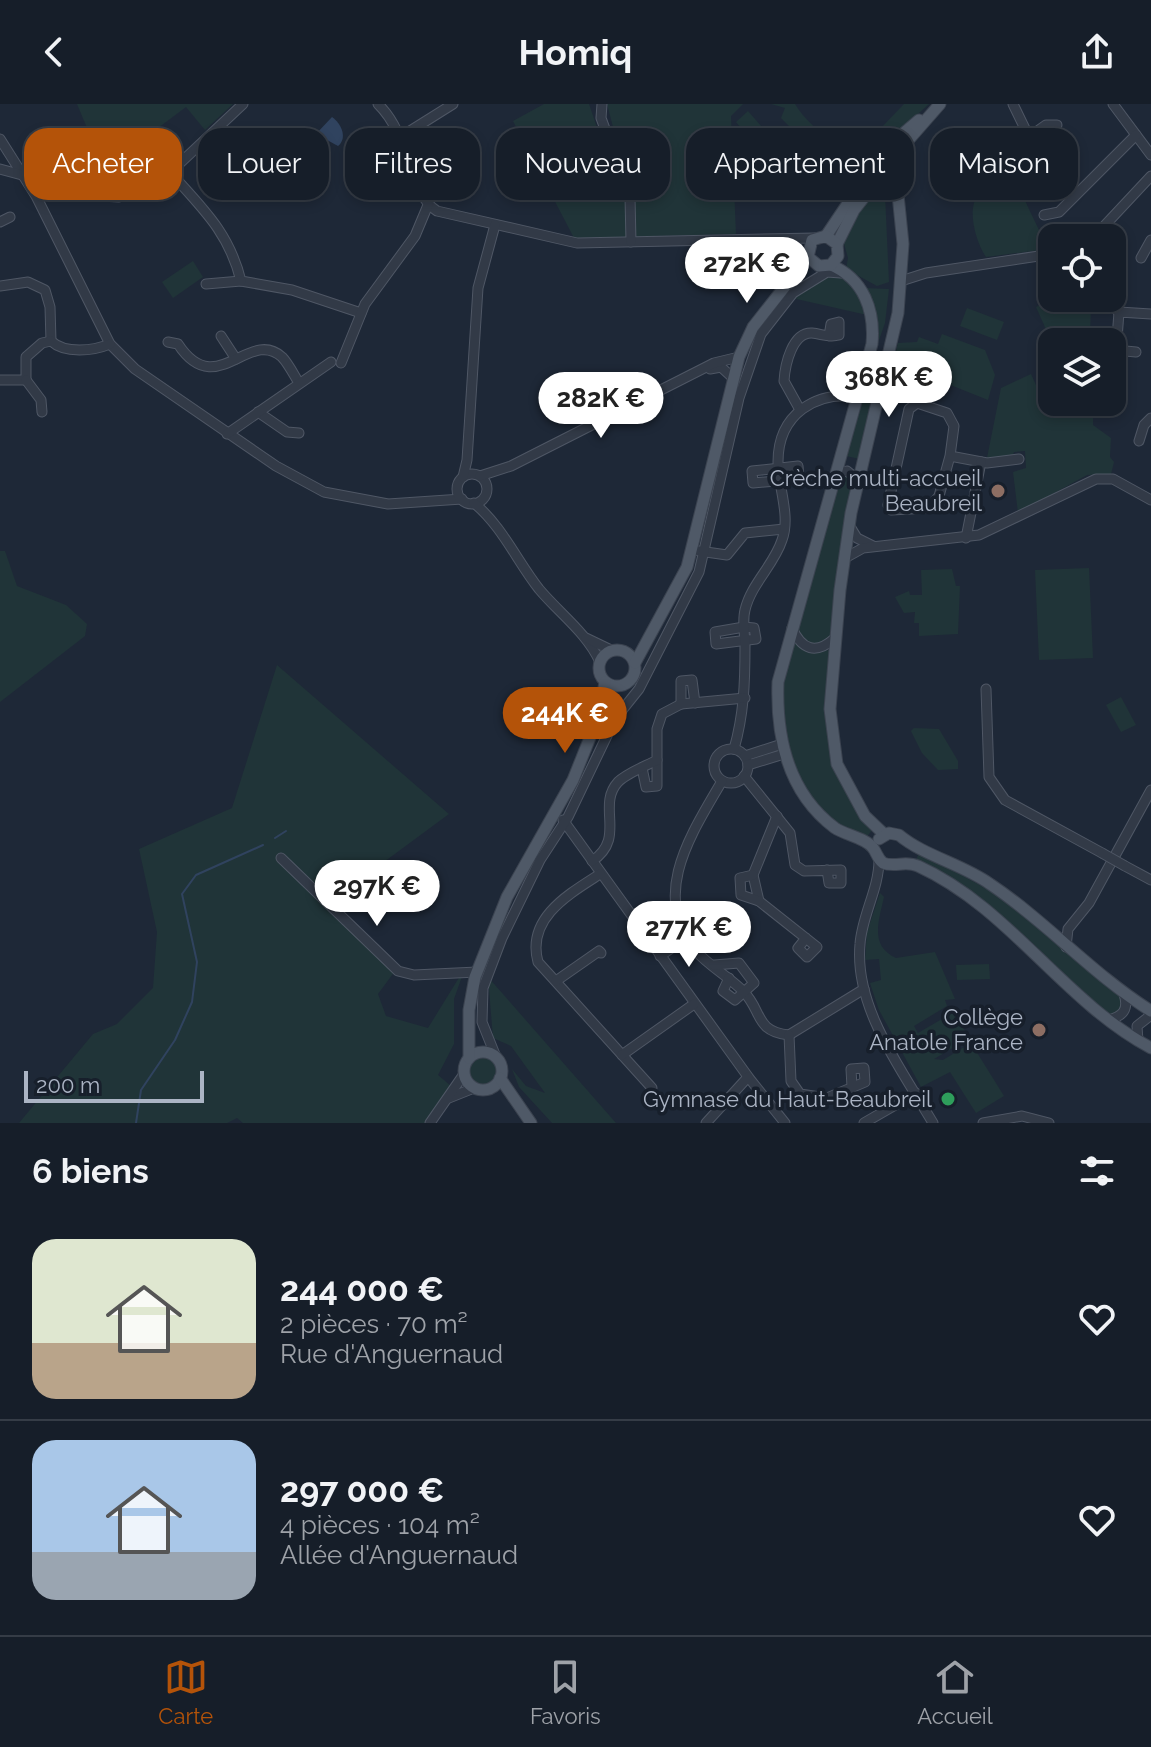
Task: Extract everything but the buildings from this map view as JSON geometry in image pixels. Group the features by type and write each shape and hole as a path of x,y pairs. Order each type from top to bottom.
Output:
{"main road":[{"path":"908,128 933,104"},
{"path":"914,134 940,104"},
{"path":"520,1111 489,1089 474,1088 464,1074 469,1058 469,1018 477,972 507,897 559,807 599,715 619,686 633,677 635,663 648,635 697,551 733,378 753,327 814,245 853,200"},
{"path":"792,278 825,266 838,256 837,244 860,200"},
{"path":"898,200 903,266 893,340 849,525 830,709 834,756 853,797 872,824 885,835 899,835 907,845 934,853 987,881 1151,1013"},
{"path":"814,245 837,244"},
{"path":"814,245 825,266"},
{"path":"825,266 844,269 861,289 872,315 872,344 860,397 778,682 783,749 808,800 830,825 877,855 897,864 920,867 973,901 1018,936 1083,1001 1151,1048"},
{"path":"599,715 605,682 599,672 600,662 648,635"},
{"path":"617,650 635,663"},
{"path":"605,682 619,686"},
{"path":"877,855 885,835"},
{"path":"897,864 907,845"},
{"path":"469,1018 484,1052 496,1057 501,1067 500,1078 531,1123"},
{"path":"469,1058 484,1052"},
{"path":"489,1089 500,1078"}],"street":[{"path":"182,159 243,104"},
{"path":"378,104 396,128"},
{"path":"415,128 453,104"},
{"path":"602,104 601,118 630,197 631,242"},
{"path":"1013,104 1025,128"},
{"path":"1113,104 1151,155"},
{"path":"1042,128 1057,125"},
{"path":"1078,192 1136,135"},
{"path":"0,139 24,175"},
{"path":"0,169 24,176"},
{"path":"1106,224 1151,176"},
{"path":"182,185 218,225 233,251 241,281"},
{"path":"37,200 110,344 145,377 227,434 324,492 388,504 444,499 474,503 491,519 525,571 583,636 600,662"},
{"path":"425,200 428,205 495,225 577,243 788,239 814,245"},
{"path":"1044,215 1059,212 1070,200"},
{"path":"227,434 299,383 336,362 361,313 415,236 428,205"},
{"path":"0,222 10,217"},
{"path":"444,499 460,481 467,460 475,308 495,225"},
{"path":"1141,258 1151,240"},
{"path":"901,281 926,273 1038,256"},
{"path":"903,266 926,273"},
{"path":"496,1057 482,1022 483,988 508,925 595,765 615,719 639,689 695,582 697,551 739,398 761,334 793,293 827,272 840,274 844,269"},
{"path":"206,284 241,281 292,290 361,313"},
{"path":"0,286 28,282 45,290 50,307 51,341 59,348 96,350 110,344"},
{"path":"1117,328 1119,312 1151,314"},
{"path":"799,408 784,381 790,353 800,337 808,333 829,336"},
{"path":"221,336 236,359"},
{"path":"42,412 41,400 26,380 26,357 42,343 51,341"},
{"path":"168,342 178,344 188,359 197,364 219,367 255,350 275,353 281,356 299,383"},
{"path":"1126,351 1136,352"},
{"path":"460,481 503,469 714,363 739,357"},
{"path":"699,372 721,367 733,378"},
{"path":"0,380 26,380"},
{"path":"734,749 745,698 744,627 749,596 782,540 784,529 778,467 785,429 799,408 830,395 860,397"},
{"path":"917,403 947,413 954,426 950,456 939,496 929,508 891,510 888,505 909,409 917,403"},
{"path":"258,412 287,432 299,433"},
{"path":"1139,441 1144,425 1151,418"},
{"path":"950,456 981,462 1019,459"},
{"path":"467,460 486,492 491,519"},
{"path":"966,538 981,462"},
{"path":"798,466 799,479 780,481 753,483 752,471 798,466"},
{"path":"474,503 503,469"},
{"path":"838,473 847,471 858,480"},
{"path":"845,558 863,548 966,538 998,528 1096,479 1113,479 1151,500"},
{"path":"460,481 462,499"},
{"path":"849,525 864,543 876,547"},
{"path":"697,551 727,555 745,533 784,529"},
{"path":"744,627 715,632 716,644 745,641"},
{"path":"792,628 799,643 808,649 819,649 835,638"},
{"path":"583,636 617,650"},
{"path":"681,704 681,681 692,680 695,703"},
{"path":"986,689 989,777 996,790 1005,800 1151,880"},
{"path":"642,768 646,787 657,786 657,729 662,714 681,704 745,698"},
{"path":"734,749 746,761"},
{"path":"734,749 719,753 714,762 715,773 722,781 734,782 744,776"},
{"path":"746,761 783,749"},
{"path":"592,861 603,853 610,840 611,798 618,782 657,760"},
{"path":"746,761 744,776 790,833 795,865 804,871 827,870"},
{"path":"722,781 679,861 675,878 676,911 684,934 706,962 714,965 746,994 765,1028 789,1035 864,989"},
{"path":"1066,947 1068,929 1089,903 1151,790"},
{"path":"559,807 564,822 600,874 785,1123"},
{"path":"759,901 753,875 777,816"},
{"path":"541,837 557,834 573,836"},
{"path":"877,855 876,886 861,935 859,964 864,989 874,1018 933,1123"},
{"path":"281,858 398,971 414,975 477,972"},
{"path":"876,886 897,864"},
{"path":"600,874 549,911 536,937 538,962 652,1088"},
{"path":"753,875 740,878 741,895 759,901 806,938"},
{"path":"1051,933 1068,929"},
{"path":"658,952 684,934"},
{"path":"556,981 599,951 601,953"},
{"path":"714,965 739,963 754,983 746,994"},
{"path":"1108,1020 1121,1016 1126,1009 1124,994"},
{"path":"622,1055 694,1004"},
{"path":"1138,1041 1137,1026 1151,1013"},
{"path":"789,1035 791,1081 800,1094 813,1099 827,1098 852,1087"},
{"path":"430,1123 464,1074"},
{"path":"706,1123 748,1077"},
{"path":"446,1100 474,1088"},
{"path":"864,1123 916,1093"},
{"path":"983,1123 1022,1116 1049,1123"}],"green space":[{"path":"77,104 233,104 207,128 203,128 186,107 158,128 87,128"},
{"path":"544,104 589,104 597,128 517,128 513,121"},
{"path":"607,104 743,104 731,116 732,128 686,128 686,200 735,200 736,234 574,238 554,200 670,200 670,128 613,128"},
{"path":"771,104 795,104 815,128 791,128 781,118 785,108"},
{"path":"904,104 929,104 902,128 881,128"},
{"path":"748,111 763,128 741,128 736,122"},
{"path":"868,200 885,200 889,282 877,286 846,269 848,258 843,240"},
{"path":"1025,200 1038,228 1038,250 986,257 974,227 975,201"},
{"path":"193,261 203,277 173,298 162,282"},
{"path":"835,273 853,284 867,315 792,298"},
{"path":"865,288 889,289 885,323 871,363"},
{"path":"967,308 1004,322 997,340 960,326"},
{"path":"1038,312 1091,312 1090,328 1045,328"},
{"path":"942,334 985,350 995,375 988,400 893,362 898,343 917,342 919,337 938,344"},
{"path":"886,348 860,459 846,456 870,377"},
{"path":"1031,374 1038,390 1038,416 1093,416 1093,425 1111,438 1110,457 1114,462 1111,474 1087,475 1018,513 1013,472 1026,468 1025,451 1014,452 1012,457 987,458 1001,388"},
{"path":"847,473 854,482 830,640 809,646 797,631 839,479"},
{"path":"0,551 5,551 17,586 66,605 87,624 85,636 0,702"},
{"path":"1089,568 1093,658 1039,660 1035,570"},
{"path":"952,569 956,586 960,586 958,634 919,636 919,623 914,623 915,612 904,613 895,597 909,591 910,595 922,595 921,570"},
{"path":"793,637 800,646 809,650 830,650 827,703 829,745 843,784 873,829 865,839 832,821 820,809 792,762 780,710 782,685"},
{"path":"277,665 449,814 327,904 398,967 378,994 386,1016 428,1028 465,968 454,999 454,1044 438,1075 451,1086 430,1123 243,1123 237,1118 227,1123 19,1123 93,1034 117,1024 153,988 157,932 139,849 232,808"},
{"path":"1121,697 1136,725 1121,732 1106,705"},
{"path":"914,728 939,729 958,761 958,769 938,770 922,753 911,731"},
{"path":"919,852 1013,903 1122,998 1124,1007 1110,1016 1007,921 969,893 916,861"},
{"path":"880,893 884,897 878,932 882,947 896,958 935,952 955,999 945,1000 947,1006 914,1026 918,1033 954,1012 969,1038 934,1059 943,1060 971,1043 1004,1096 976,1113 950,1072 921,1087 879,1010 870,983 881,980 879,959 865,960 867,932"},
{"path":"989,964 990,979 957,980 956,965"},
{"path":"488,977 616,1123 552,1123 519,1087 512,1069 526,1086 545,1093 511,1046 493,1038"},
{"path":"483,1057 493,1061 497,1071 493,1081 483,1085 473,1081 469,1071 473,1061"}],"water":[{"path":"332,117 342,131 341,143 338,146 329,141 329,128 322,128"}],"waterway":[{"path":"275,838 286,831"},
{"path":"136,1123 141,1090 175,1040 192,1002 197,962 182,894 196,875 263,845"}],"place":[{"name":"Crèche multi-accueil Beaubreil","path":"998,491"},
{"name":"Collège Anatole France","path":"1039,1030"},
{"name":"Gymnase du Haut-Beaubreil","path":"948,1099"}]}
